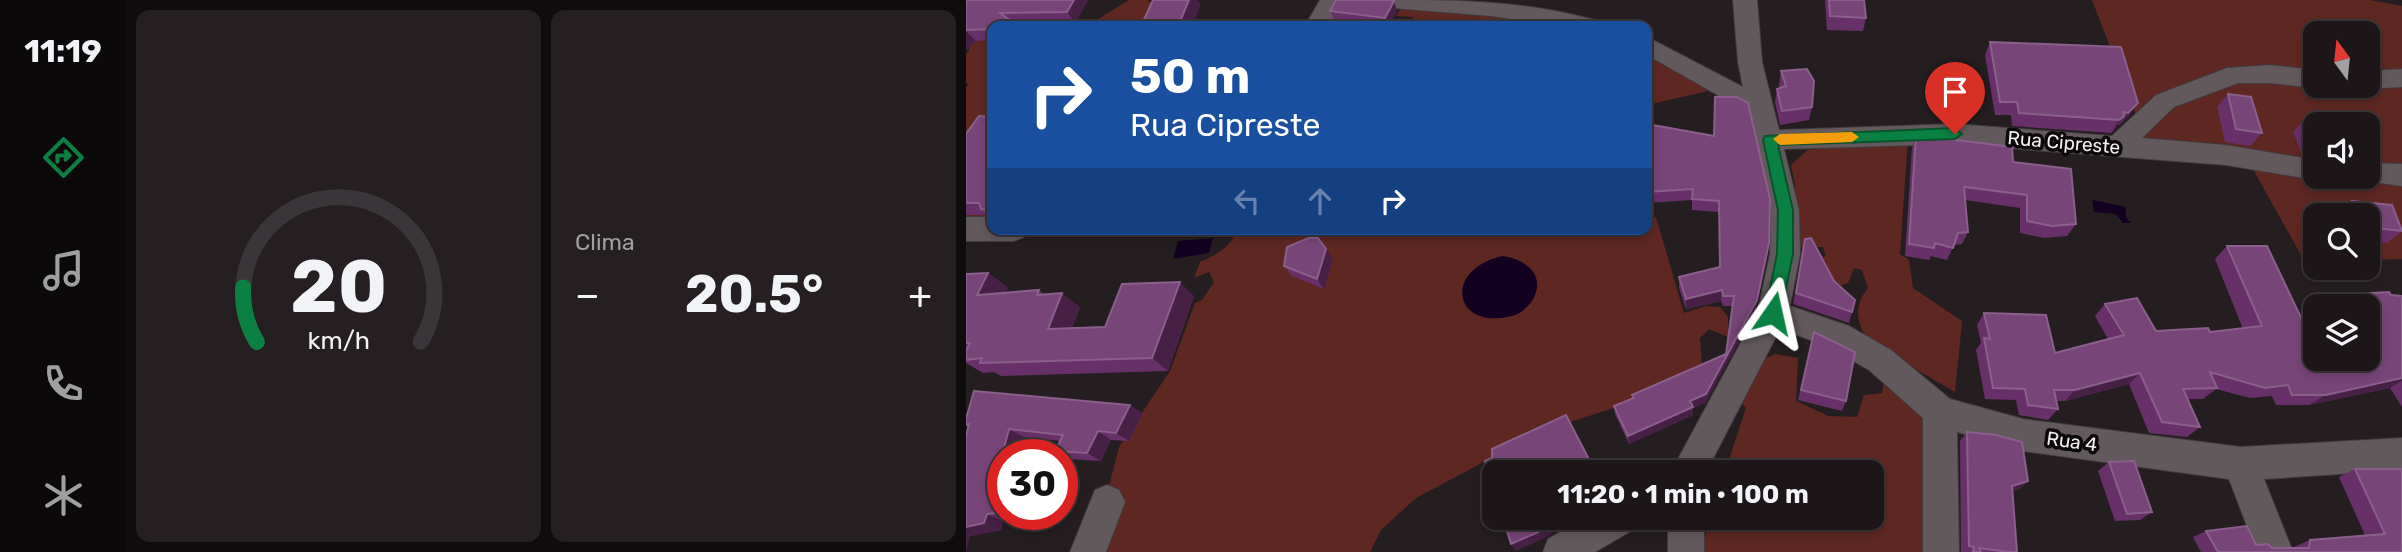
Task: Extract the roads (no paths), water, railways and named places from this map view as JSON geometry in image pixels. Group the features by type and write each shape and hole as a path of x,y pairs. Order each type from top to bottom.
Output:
{"street":[{"path":"1320,21 1332,0"},
{"path":"1392,0 1494,9 1569,21"},
{"path":"1694,460 1773,313 1785,254 1785,210 1770,140 1758,106 1750,62 1745,0"},
{"path":"1652,48 1758,106"},
{"path":"2118,146 2165,101 2236,74 2303,78"},
{"path":"2380,79 2402,78"},
{"name":"Rua Cipreste","path":"1770,140 1955,134 2226,155 2303,168"},
{"path":"2380,174 2402,175"},
{"path":"966,229 987,229"},
{"name":"Rua 4","path":"1773,313 1838,336 1880,360 1940,411 2023,435 2241,464 2402,454"},
{"path":"1940,411 1941,552"},
{"path":"2241,464 2275,552"},
{"path":"1088,552 1107,502"},
{"path":"1561,552 1598,530"},
{"path":"1686,530 1686,552"}]}
